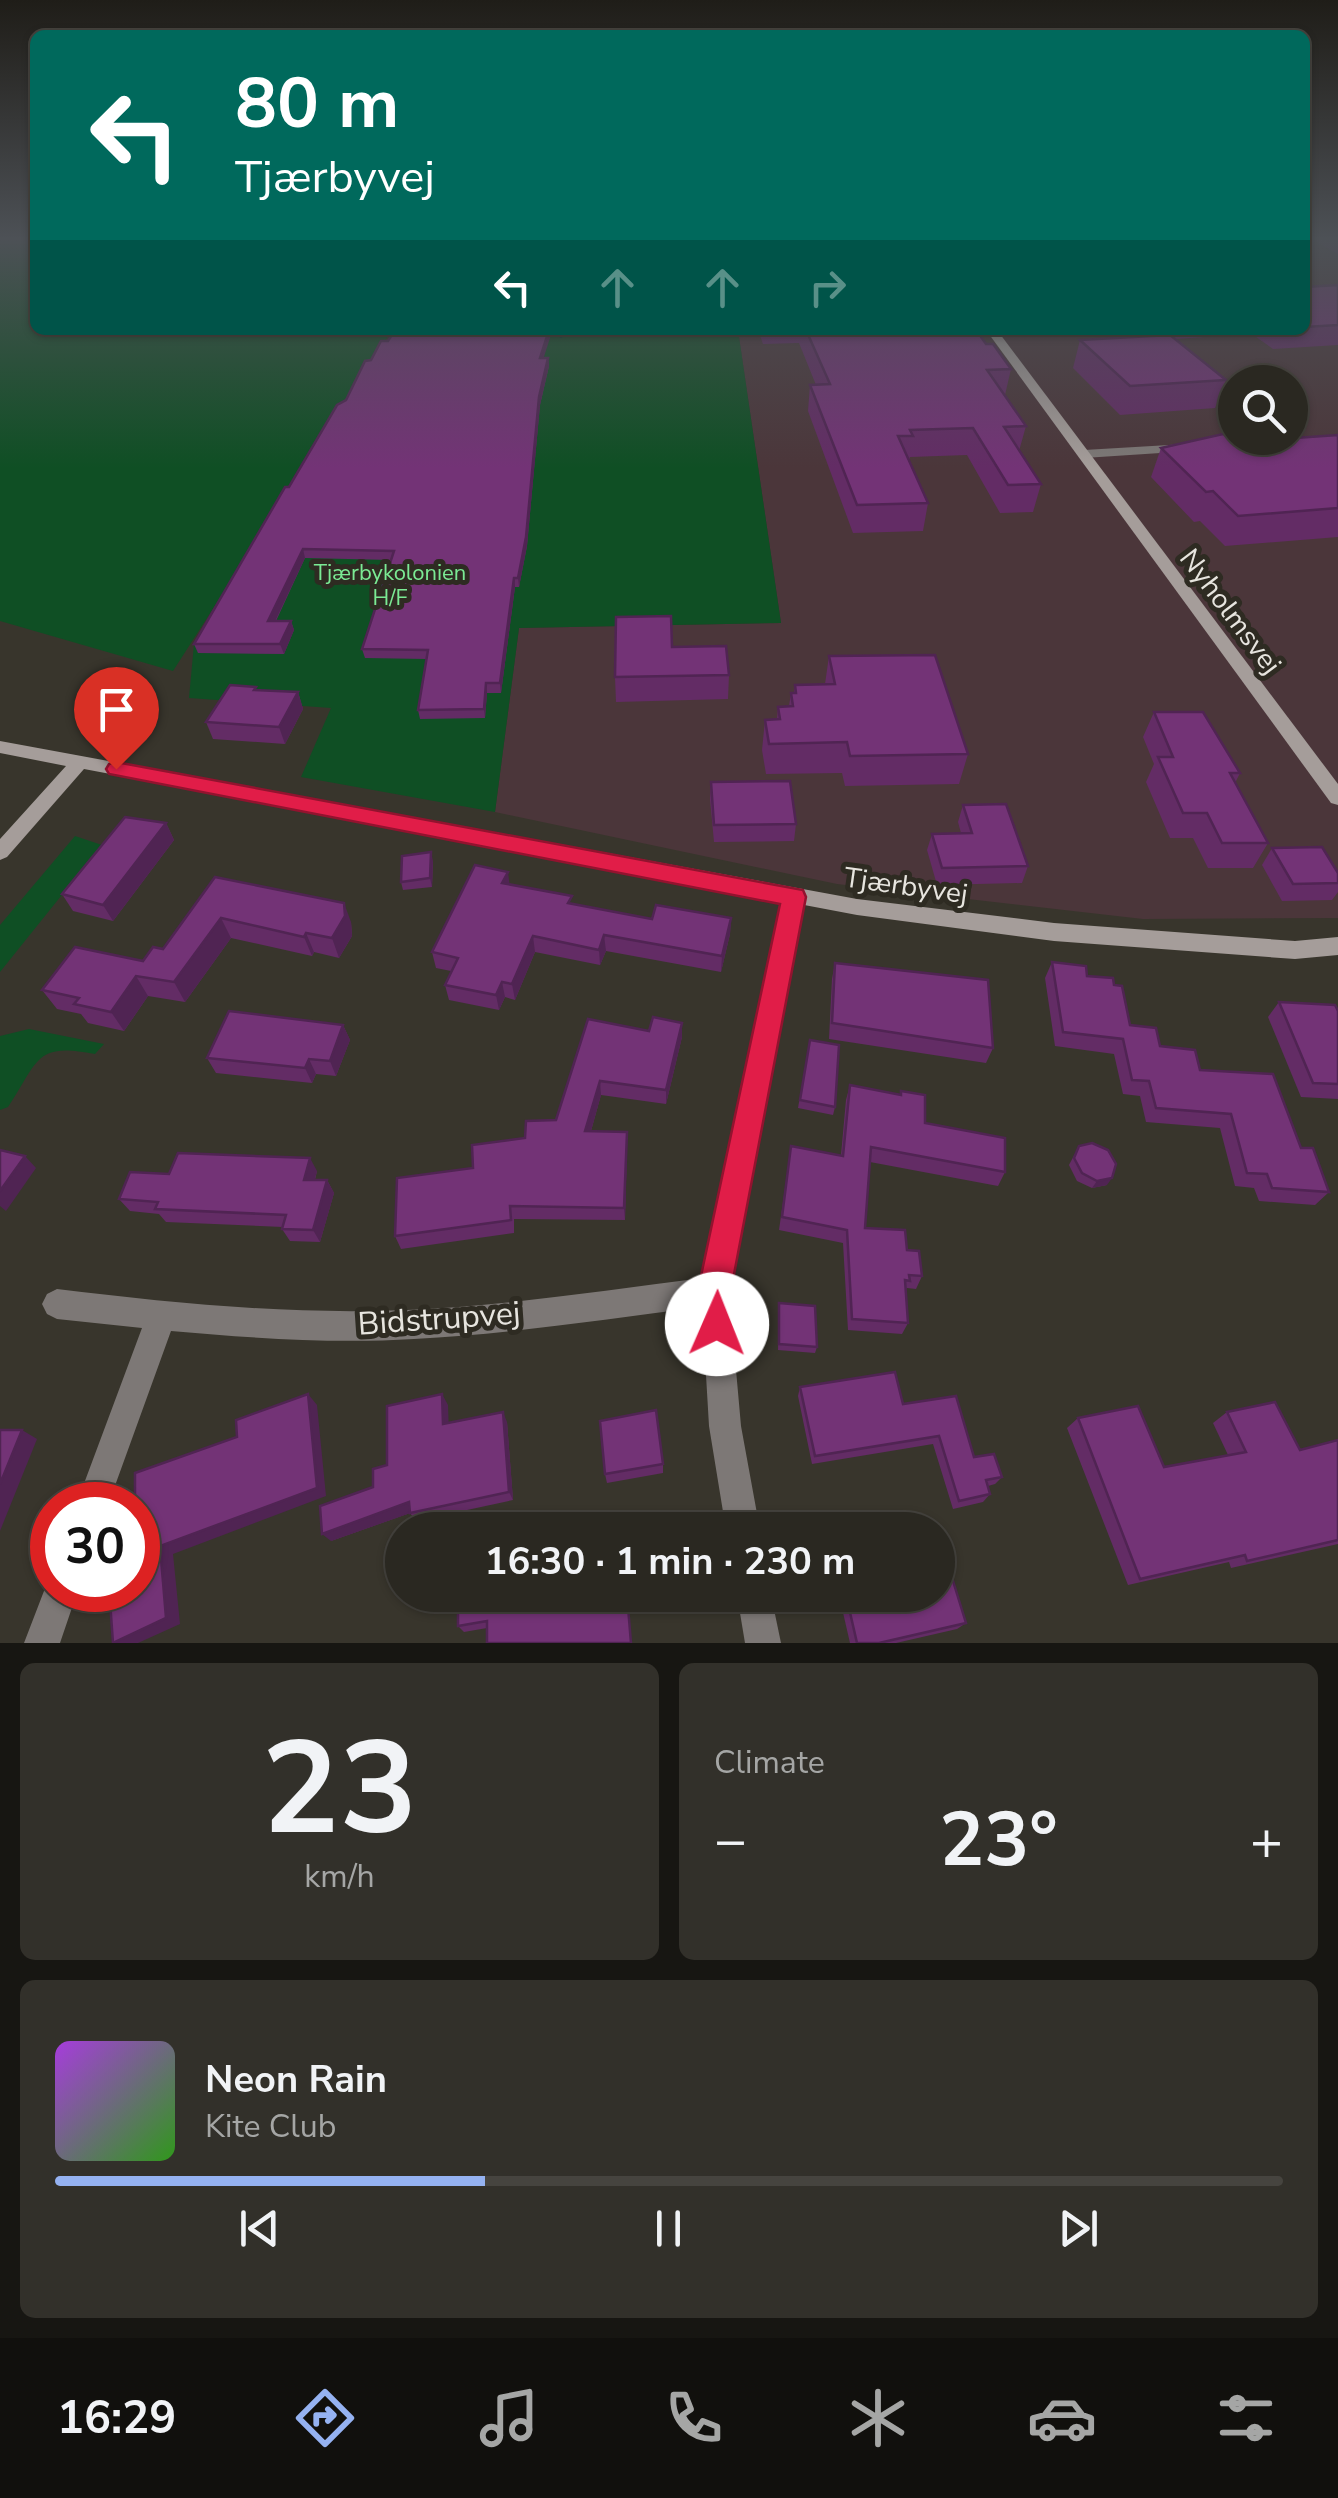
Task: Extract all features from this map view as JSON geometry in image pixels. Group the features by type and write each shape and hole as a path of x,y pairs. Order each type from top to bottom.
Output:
{"street":[{"name":"Nyholmsvej","path":"996,335 1338,798"},
{"path":"1084,454 1198,447"},
{"name":"Tjærbyvej","path":"0,747 794,897 1054,932 1295,950 1338,946"},
{"path":"0,852 80,762"},
{"path":"740,1512 724,1426 715,1290 794,897"},
{"name":"Bidstrupvej","path":"56,1304 162,1317 368,1326 512,1316 715,1290"},
{"path":"101,1482 162,1317"},
{"path":"42,1643 53,1612"},
{"path":"757,1612 762,1643"}],"shaded area":[{"path":"1310,315 1338,315 1338,918 1143,919 837,884 495,812 519,628 781,623 739,335 1310,335"}],"green space":[{"path":"0,315 30,315 30,335 389,335 173,671 0,621"},
{"name":"Tjærbykolonien H/F","path":"392,335 739,335 781,623 519,628 495,812 301,777 331,708 189,698 194,644"},
{"path":"75,836 102,845 0,972 0,925"},
{"path":"29,1029 104,1044 95,1054 60,1051 41,1058 8,1107 0,1110 0,1036"}],"building":[{"path":"1310,315 1338,315 1338,325 1310,327"},
{"name":"Tjærbykolonien H/F","path":"392,335 547,335 540,358 548,358 539,397 526,537 518,578 514,578 500,683 486,683 484,709 418,710 428,650 362,649 394,551 303,549 268,621 291,621 280,644 194,644 285,487 289,487 337,405 346,400 365,361 371,360 381,341 388,341"},
{"path":"808,335 980,335 986,344 993,344 1011,369 987,370 1026,426 1004,427 1041,484 1008,485 973,428 910,430 913,436 898,436 928,503 857,505 810,385 830,384"},
{"path":"1170,335 1218,374 1218,380 1130,386 1080,340"},
{"path":"1218,435 1218,455 1308,455 1308,437 1338,435 1338,508 1238,516 1213,491 1206,492 1161,448"},
{"path":"671,616 672,647 726,646 729,675 615,677 616,617"},
{"path":"935,655 968,754 850,756 847,742 769,744 765,720 780,719 778,707 793,706 791,693 796,693 795,685 835,684 829,656"},
{"path":"230,685 298,692 279,727 206,722"},
{"path":"1154,712 1203,712 1240,773 1230,773 1268,843 1222,843 1207,813 1183,813 1158,757 1173,757"},
{"path":"790,781 796,824 714,825 711,782"},
{"path":"1006,804 1028,866 942,868 932,834 972,833 963,805"},
{"path":"125,817 166,823 103,905 62,894"},
{"path":"1322,847 1338,873 1338,883 1293,884 1272,848"},
{"path":"431,852 430,878 401,882 402,856"},
{"path":"475,865 508,872 502,883 572,896 568,903 652,919 656,905 731,918 722,956 604,935 599,950 533,936 512,984 502,982 496,995 445,985 458,958 432,952"},
{"path":"215,877 344,903 345,916 332,938 306,933 304,937 221,918 174,982 136,976 111,1012 74,1004 79,998 42,990 75,947 143,961 153,947 163,949"},
{"path":"1052,962 1086,966 1087,976 1113,978 1114,985 1122,986 1130,1025 1156,1028 1160,1046 1195,1050 1200,1070 1273,1074 1301,1148 1313,1148 1329,1192 1272,1188 1267,1174 1247,1173 1231,1114 1156,1108 1149,1081 1132,1080 1123,1039 1063,1032"},
{"path":"835,963 988,980 993,1048 832,1023"},
{"path":"1279,1002 1335,1005 1338,1084 1313,1083"},
{"path":"229,1011 343,1025 330,1061 309,1059 305,1068 207,1058"},
{"path":"653,1017 682,1023 666,1090 600,1081 585,1131 627,1132 624,1208 510,1206 511,1220 395,1236 397,1178 473,1168 472,1145 525,1138 526,1121 556,1120 588,1019 649,1031"},
{"path":"810,1040 839,1045 835,1107 800,1100"},
{"path":"850,1085 901,1095 901,1091 925,1095 925,1123 1005,1138 1005,1172 871,1147 865,1228 905,1230 907,1250 919,1251 922,1276 909,1275 910,1281 905,1280 908,1323 852,1319 847,1230 782,1217 791,1146 843,1156"},
{"path":"1092,1143 1108,1150 1116,1164 1112,1178 1097,1181 1082,1173 1074,1158 1079,1146"},
{"path":"0,1150 25,1156 0,1191"},
{"path":"178,1153 310,1158 304,1180 327,1180 313,1230 282,1229 286,1215 155,1209 158,1202 119,1199 130,1172 169,1174"},
{"path":"779,1303 815,1306 817,1347 779,1344"},
{"path":"895,1372 903,1404 956,1396 974,1457 994,1454 1002,1477 986,1480 990,1494 959,1501 939,1436 815,1456 800,1387"},
{"path":"308,1394 317,1488 160,1546 160,1482 135,1482 135,1473 237,1437 236,1420"},
{"path":"442,1394 443,1424 503,1412 509,1492 415,1512 410,1512 409,1502 322,1534 320,1506 373,1487 373,1469 387,1465 387,1406"},
{"path":"1275,1402 1300,1450 1338,1440 1338,1540 1247,1561 1245,1555 1140,1579 1078,1418 1138,1406 1164,1467 1246,1452 1227,1412"},
{"path":"656,1410 663,1464 605,1474 600,1421"},
{"path":"0,1430 22,1430 0,1484"},
{"path":"160,1546 166,1618 113,1643 111,1612 160,1612"},
{"path":"955,1587 966,1623 879,1643 857,1643 850,1612 955,1612"},
{"path":"458,1612 628,1612 631,1643 487,1643 487,1621 458,1626"}],"route":[{"path":"116,769 794,897 764,1062 715,1290 717,1324"}]}
